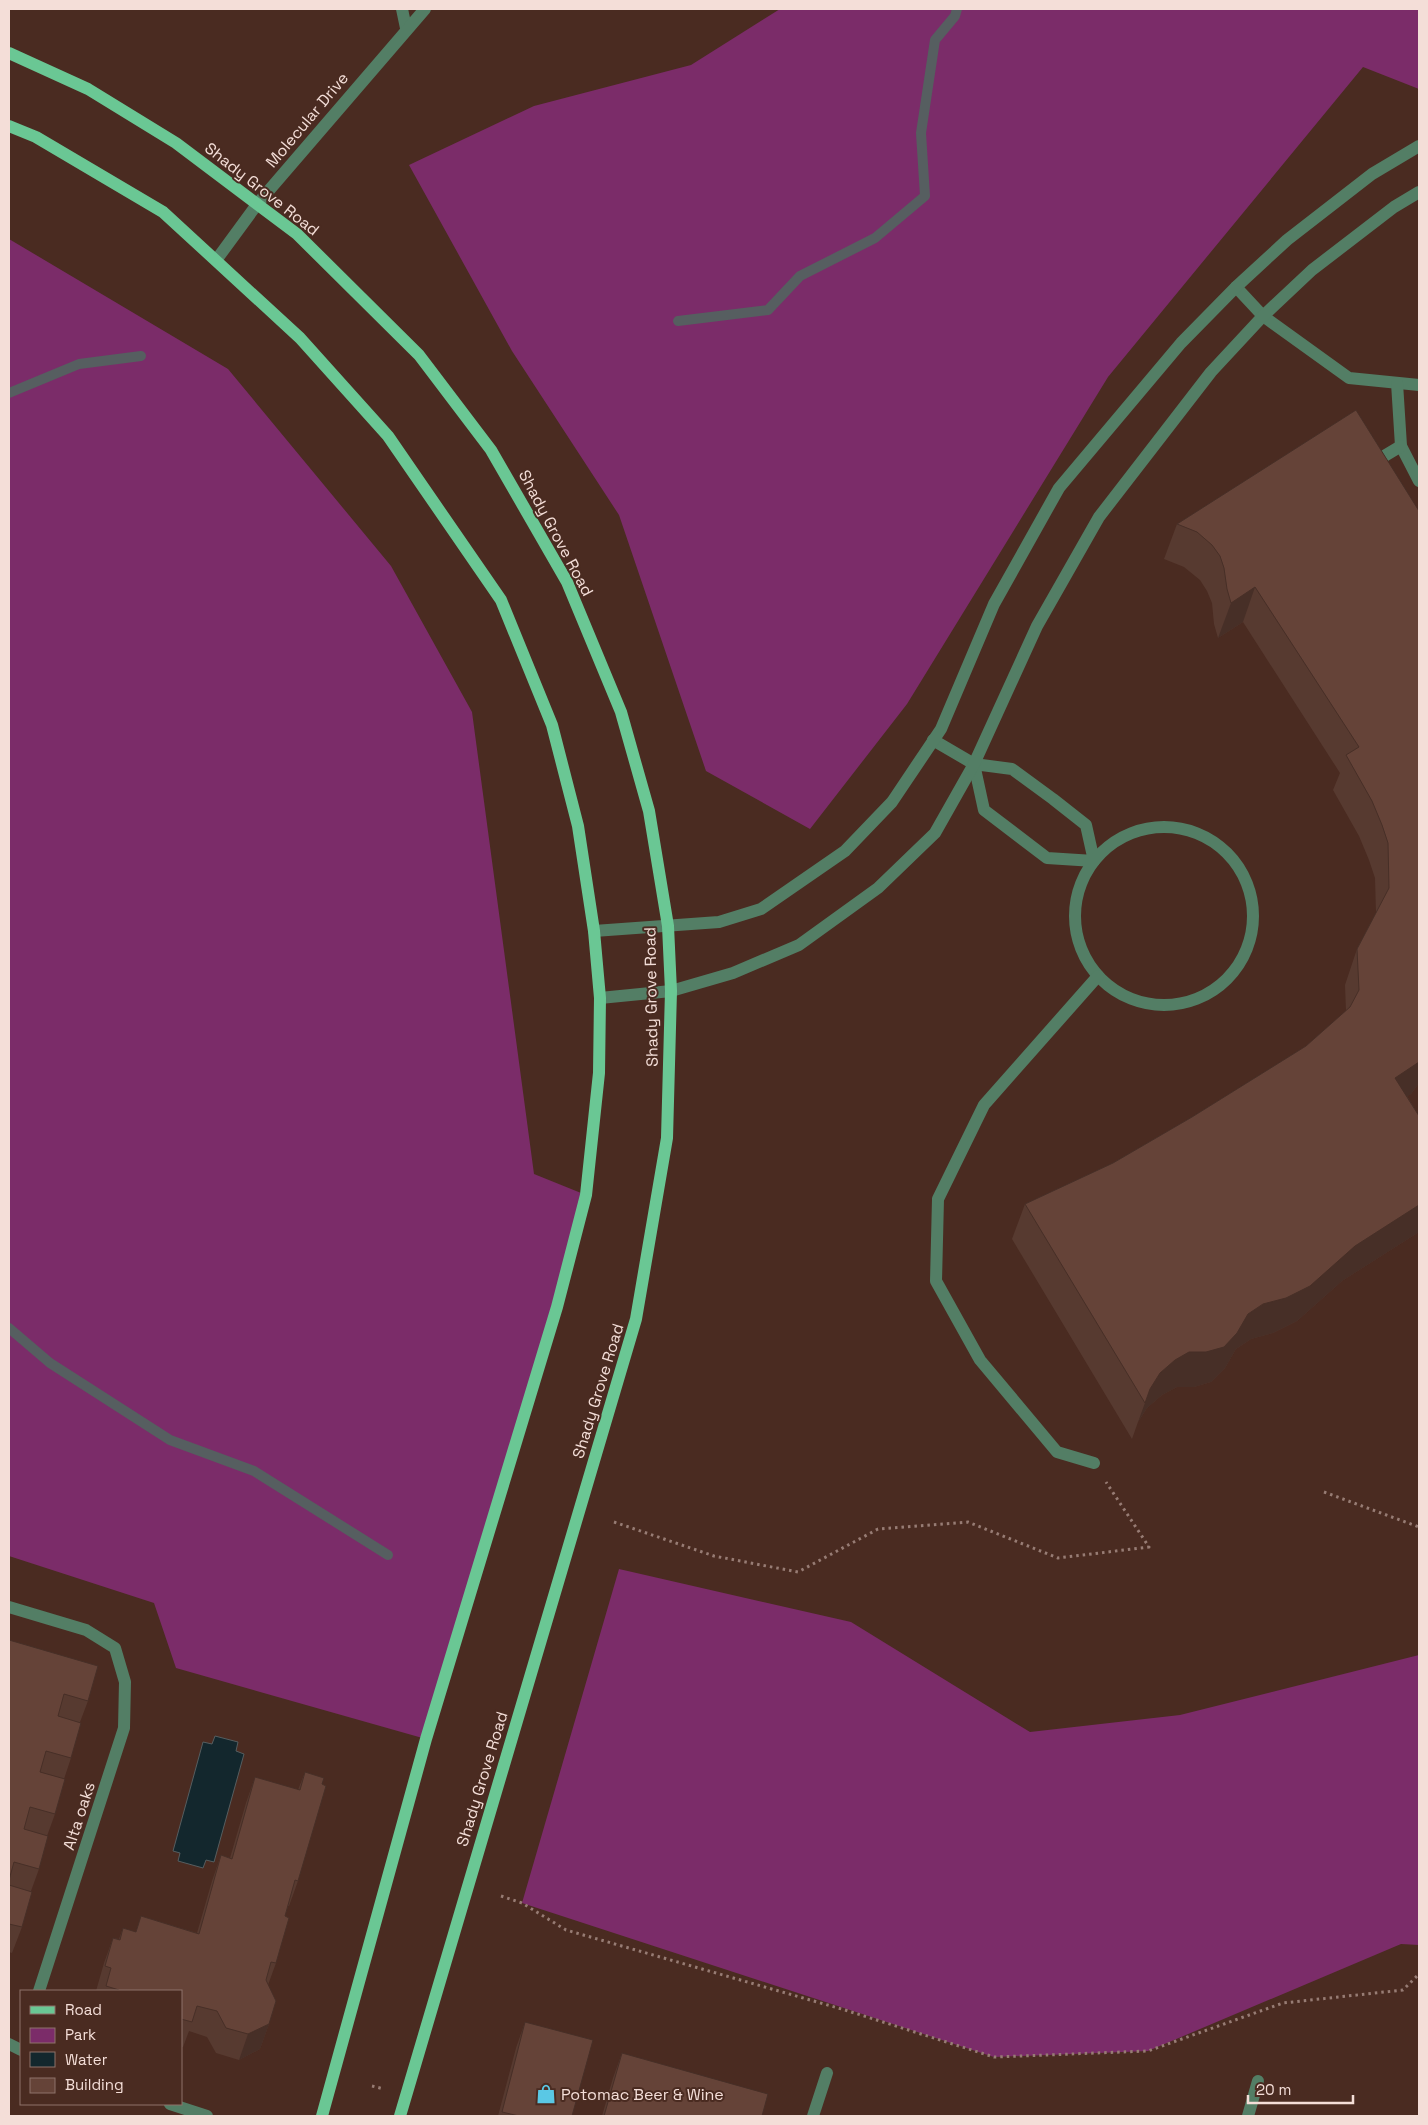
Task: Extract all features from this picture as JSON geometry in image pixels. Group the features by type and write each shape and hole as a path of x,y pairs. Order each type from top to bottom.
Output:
{"main road":[{"name":"Shady Grove Road","path":"9,53 88,89 176,143 258,203 297,234 419,355 491,450 567,582 621,712 648,812 668,926 671,991 667,1138 636,1319 400,2116"},
{"path":"9,126 36,137 163,212 300,338 388,436 501,600 552,725 578,826 594,931 600,998 599,1073 586,1195 557,1306 424,1747 322,2116"}],"street":[{"path":"402,9 406,28"},
{"name":"Molecular Drive","path":"216,259 258,203 406,28 425,9"},
{"path":"594,931 719,922 761,909 845,851 892,802 941,729 994,604 1059,488 1181,343 1236,288 1287,240 1372,174 1419,146"},
{"path":"600,998 671,991 733,973 799,944 878,888 935,833 974,764 1037,626 1099,517 1211,372 1263,316 1312,270 1394,207 1419,192"},
{"path":"1236,288 1263,316 1349,378 1419,384"},
{"path":"1397,382 1401,446 1419,480"},
{"path":"1359,471 1401,446"},
{"path":"933,740 974,764 1012,769 1060,804 1086,825 1094,861"},
{"path":"974,764 984,810 1047,858 1094,861"},
{"path":"1176,828 1206,837 1230,857 1247,883 1254,913 1249,944 1235,972 1212,992 1183,1004 1152,1005 1122,995 1098,976 1084,956 1076,932 1076,907 1082,883 1094,861 1117,840 1146,829 1176,828"},
{"path":"1094,1463 1057,1452 980,1360 936,1281 938,1199 984,1105 1098,976"},
{"name":"Alta oaks","path":"9,1607 86,1630 115,1648 125,1682 124,1728 39,1990"},
{"path":"813,2116 827,2073"},
{"path":"1248,2116 1258,2081"},
{"path":"173,2105 207,2116"}],"path":[{"path":"614,1522 714,1556 798,1572 878,1529 968,1522 1058,1558 1149,1547 1094,1463"},
{"path":"1324,1492 1419,1527"},
{"path":"501,1896 522,1902 566,1930 845,2010 994,2057 1148,2051 1283,2003 1403,1990 1419,1974"},
{"path":"372,2086 384,2089"}],"green space":[{"path":"780,9 1419,9 1419,89 1363,67 1108,377 907,704 810,829 706,771 619,515 512,351 409,165 534,106 691,65"},
{"path":"9,239 228,369 391,566 472,712 534,1174 586,1195 426,1739 176,1668 154,1603 9,1556"},
{"path":"619,1569 851,1622 1030,1732 1180,1715 1419,1655 1419,1945 1401,1944 1148,2051 994,2057 522,1903"}],"water":[{"path":"215,1736 238,1742 236,1751 244,1754 214,1862 206,1860 203,1868 178,1861 180,1853 173,1851 203,1742 212,1744"}],"building":[{"path":"1356,410 1419,511 1419,1062 1395,1078 1419,1116 1419,1205 1355,1246 1310,1286 1286,1298 1263,1304 1248,1314 1237,1333 1224,1347 1206,1352 1189,1352 1175,1360 1160,1373 1150,1389 1145,1403 1025,1204 1113,1163 1192,1117 1306,1046 1350,1007 1359,990 1357,949 1389,888 1388,843 1372,801 1346,755 1359,747 1255,587 1231,603 1220,556 1212,545 1197,532 1177,524"},
{"path":"9,1640 98,1666 88,1701 64,1694 58,1716 81,1723 71,1758 46,1751 40,1772 65,1779 55,1814 30,1807 24,1829 48,1836 39,1869 14,1862 9,1880"},
{"path":"305,1772 324,1778 322,1784 326,1786 298,1881 295,1880 285,1916 289,1918 276,1963 271,1962 266,1980 276,2001 269,2024 248,2034 226,2028 217,2011 197,2006 192,2022 182,2019 182,1990 119,1990 106,1986 111,1968 105,1966 113,1938 120,1940 123,1928 136,1932 141,1916 199,1934 221,1855 232,1859 255,1777 300,1790"},
{"path":"9,1885 32,1892 22,1927 9,1924"},
{"path":"525,2022 593,2040 572,2116 519,2116 502,2112"},
{"path":"622,2053 768,2094 762,2116 604,2116"}],"waterway":[{"path":"678,321 768,310 800,276 875,238 925,196 921,133 935,40 955,16 957,9"},
{"path":"9,393 79,364 141,356"},
{"path":"9,1328 50,1363 170,1440 254,1471 388,1555"}],"place":[{"name":"Potomac Beer & Wine","path":"546,2094"}]}
